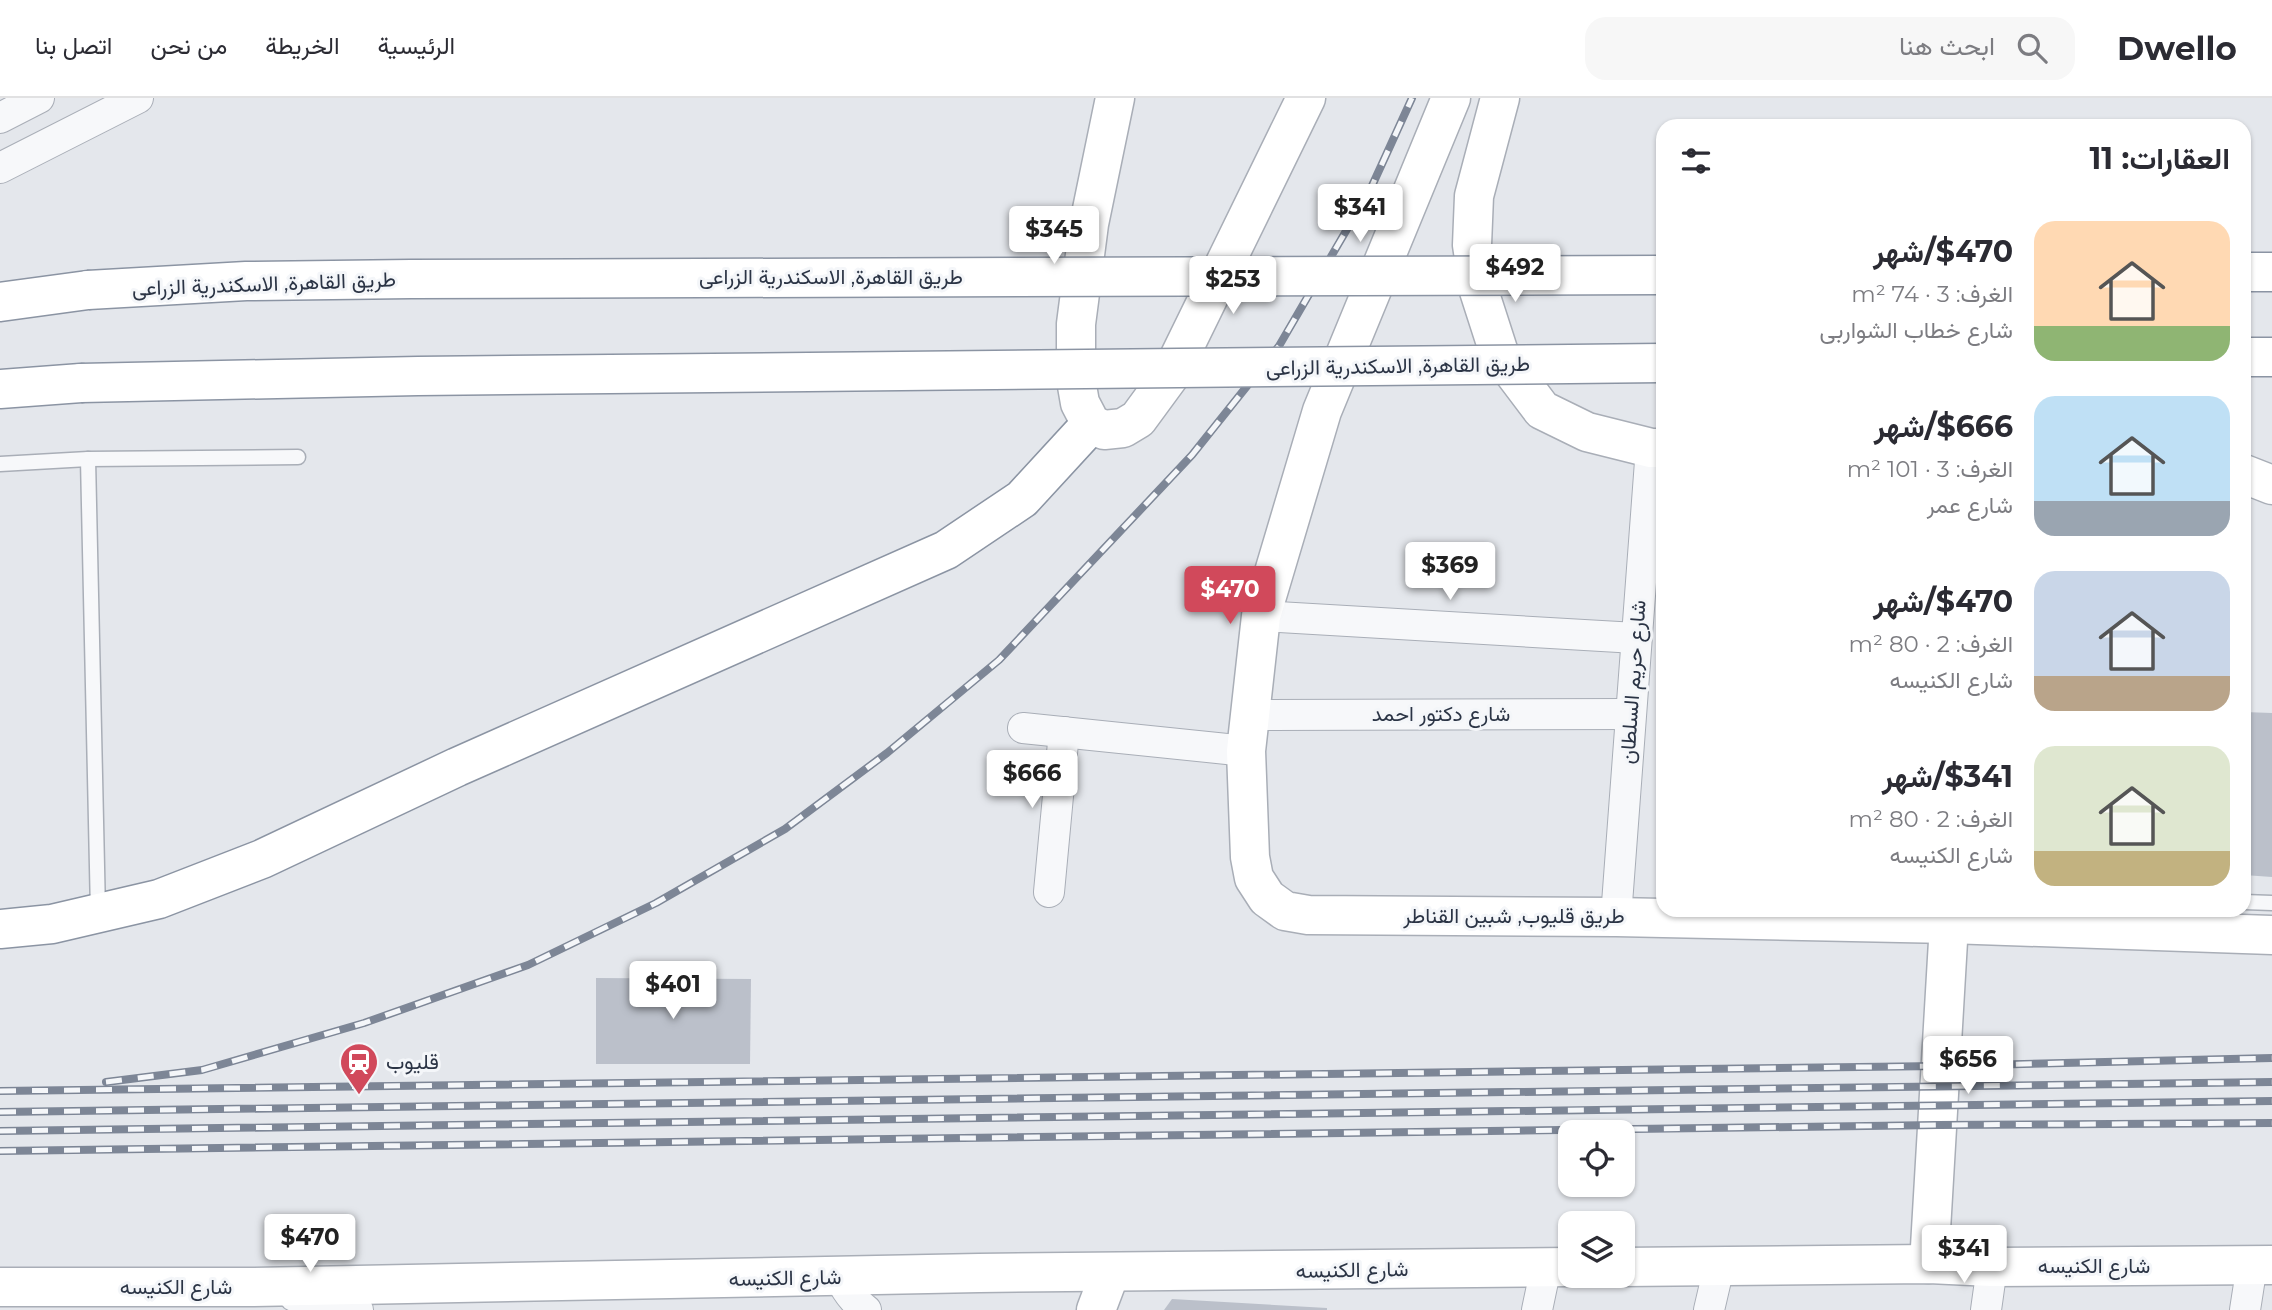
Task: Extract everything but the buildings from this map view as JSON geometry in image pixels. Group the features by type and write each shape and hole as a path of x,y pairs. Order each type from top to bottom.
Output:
{"main road":[{"path":"1115,98 1089,225 1076,324 1076,380 1080,403 1091,424 1104,430 1122,428 1138,419 1171,374 1306,98"},
{"name":"طريق قليوب, شبين القناطر","path":"1451,98 1322,411 1262,615 1248,733 1250,857 1254,878 1267,898 1285,911 1308,915 1616,917 1949,924 1992,918 2272,934"},
{"path":"1500,98 1474,196 1472,245 1479,290 1499,354 1542,411 1587,432 1656,448"},
{"path":"2251,272 2272,272"},
{"name":"طريق القاهرة, الاسكندرية الزراعى","path":"0,302 88,290 246,281 1656,275"},
{"path":"2251,357 2272,357"},
{"name":"طريق القاهرة, الاسكندرية الزراعى","path":"0,389 81,383 418,376 1656,363"},
{"path":"0,929 52,924 159,899 262,859 457,767 946,550 1022,499 1091,424"},
{"path":"2251,477 2272,485"},
{"path":"1929,1264 1949,924"},
{"name":"شارع الكنيسه","path":"1635,1267 2262,1265"},
{"name":"شارع الكنيسه","path":"0,1287 251,1287 979,1273 1558,1267"},
{"path":"1096,1310 1110,1273"}],"street":[{"path":"0,118 39,98"},
{"path":"0,168 138,98"},
{"name":"شارع حريم السلطان","path":"1616,917 1636,638 1656,457"},
{"path":"1262,615 1636,638"},
{"name":"شارع دكتور احمد","path":"1023,727 1064,732 1248,733 1630,714"},
{"path":"1049,892 1064,732"},
{"path":"2245,1310 2262,1265"},
{"path":"1537,1310 1558,1267"},
{"path":"1709,1310 1719,1267"},
{"path":"1986,1310 1992,1267"},
{"path":"840,1277 846,1291 866,1310"},
{"path":"251,1287 358,1310"}],"lane":[{"path":"0,464 88,458 298,457"},
{"path":"88,458 98,914"},
{"path":"2251,902 2272,903"}],"railway":[{"path":"106,1082 202,1070 364,1023 528,965 656,903 785,829 887,753 999,660 1192,455 1279,346 1371,188 1412,98"},
{"path":"0,1091 1940,1066 2272,1058"},
{"path":"0,1112 2272,1082"},
{"path":"0,1131 2272,1101"},
{"path":"0,1151 1937,1125 2272,1123"}],"place":[{"name":"قليوب","path":"359,1096"}]}
